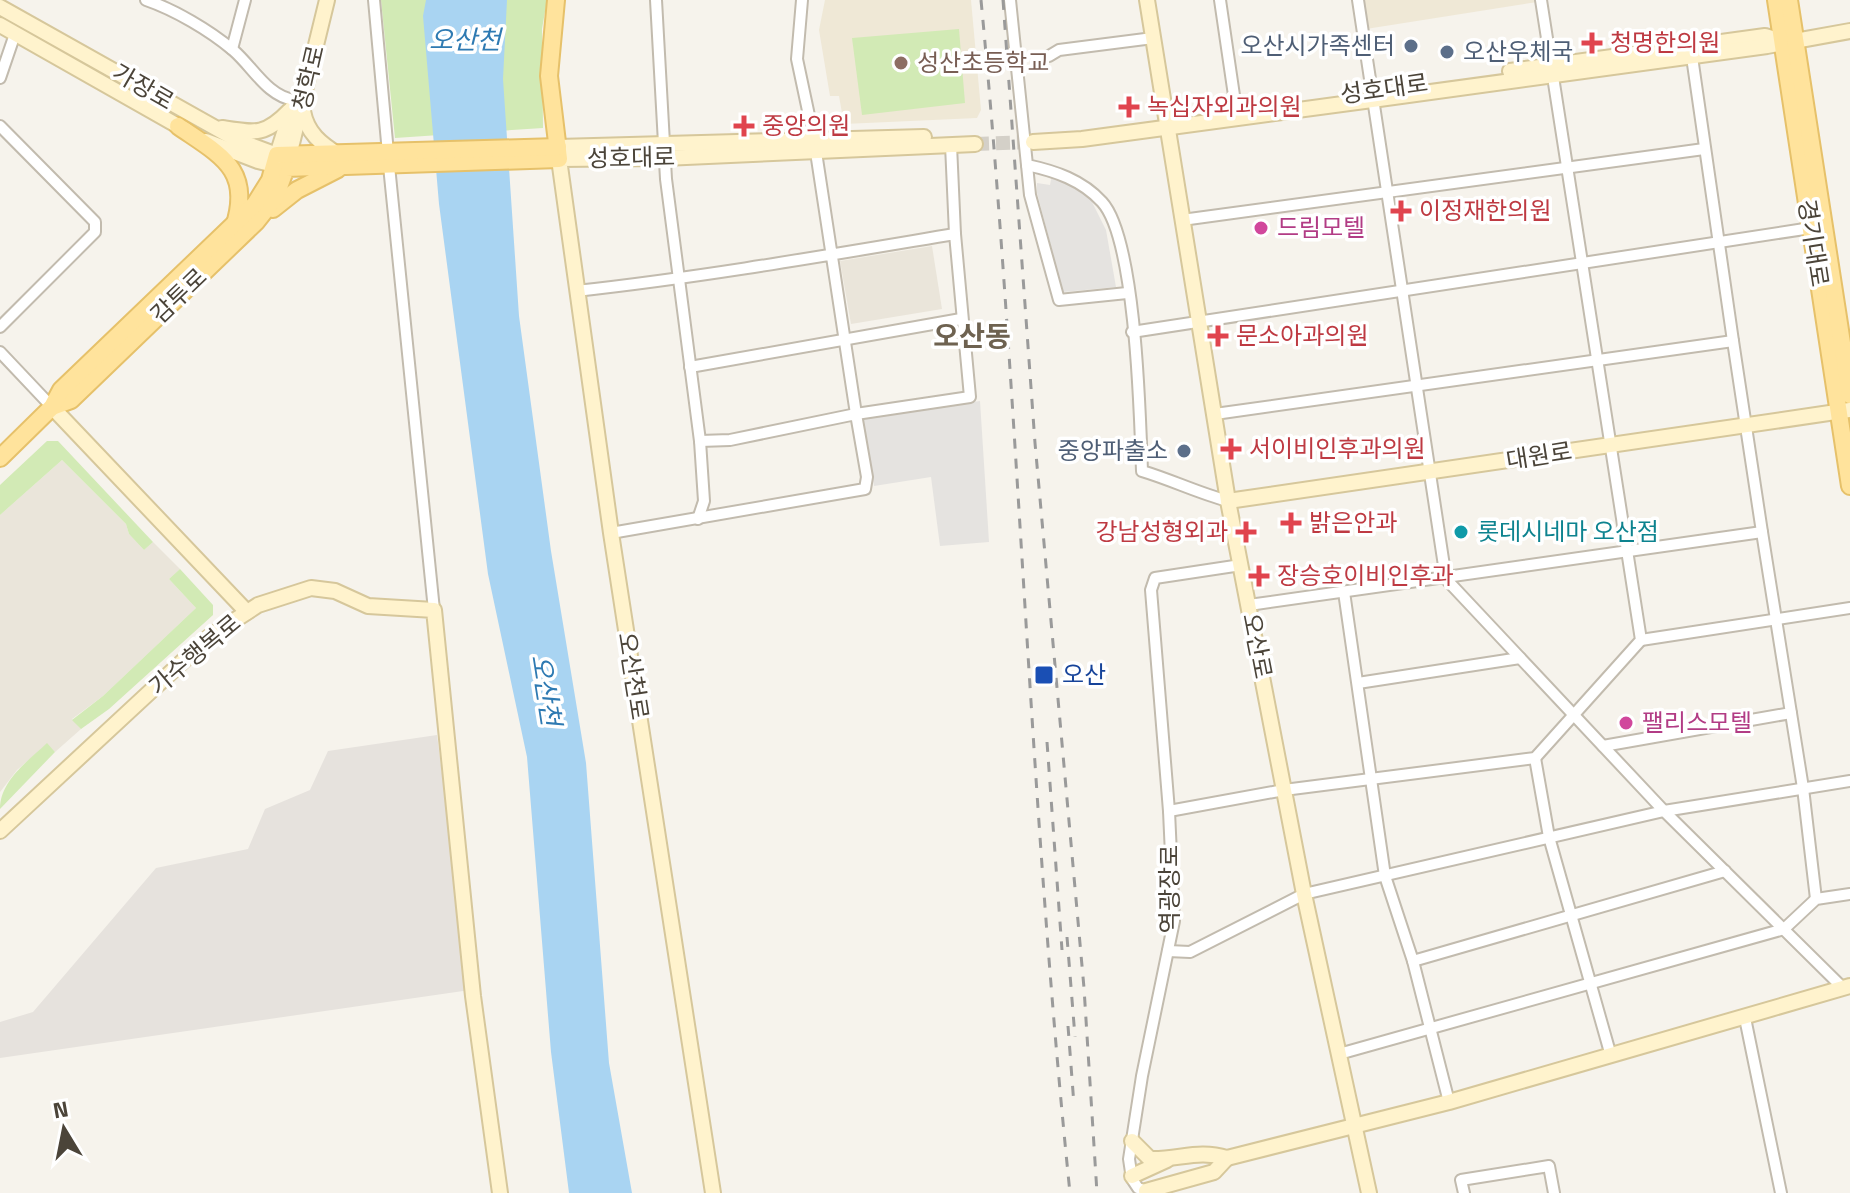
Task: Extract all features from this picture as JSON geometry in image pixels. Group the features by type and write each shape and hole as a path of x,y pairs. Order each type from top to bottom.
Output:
{"main road":[{"name":"오산천로","path":"553,153 549,76 556,0"},
{"name":"경기대로","path":"1776,0 1789,40 1850,395"},
{"name":"경기대로","path":"1789,0 1789,40 1811,228 1844,411 1850,486"},
{"path":"178,126 218,154 235,171 240,191 233,229"},
{"name":"성호대로","path":"282,161 553,153"},
{"name":"감투로","path":"52,407 71,400 256,222 275,198 282,161"},
{"name":"감투로","path":"0,458 52,407 61,390 233,229 264,193 282,161"},
{"path":"256,222 341,161"}],"street":[{"path":"146,0 164,7 232,49 279,98 296,105 309,130 341,161"},
{"path":"232,49 245,0"},
{"name":"청학로","path":"282,161 318,0"},
{"name":"청학로","path":"296,105 327,0"},
{"path":"374,0 394,159 434,610 473,996 500,1193"},
{"path":"656,0 664,152 700,441 704,501 698,519"},
{"path":"611,533 865,489 867,477 843,340 815,145 797,59 802,0"},
{"path":"1010,0 1030,195 1059,300 1127,293"},
{"name":"오산로","path":"1147,0 1228,501 1304,894 1369,1193"},
{"path":"1220,0 1236,109"},
{"path":"1132,1141 1150,1159 1168,1160 1202,1152 1227,1158 1449,1102 1846,987 1664,811 1446,579 1358,0"},
{"path":"1541,0 1641,640"},
{"name":"가장로","path":"0,7 237,140 282,161"},
{"name":"가장로","path":"0,25 215,145 282,161"},
{"name":"성호대로","path":"1554,70 1692,57 1850,31"},
{"path":"0,78 15,34"},
{"name":"성호대로","path":"1033,138 1168,123 1554,70 1765,36 1789,40"},
{"path":"1049,56 1059,50 1153,38"},
{"path":"1692,57 1775,620 1803,788 1816,899"},
{"name":"성호대로","path":"1168,123 1236,109 1372,95"},
{"path":"199,119 255,133 274,127 296,105"},
{"path":"0,126 95,222 95,232 0,327"},
{"name":"성호대로","path":"553,153 664,152 815,145 976,140 951,145 815,145"},
{"path":"700,441 730,440 856,414 970,397 961,319 951,145"},
{"path":"1182,220 1704,149"},
{"name":"오산천로","path":"553,153 713,1193"},
{"path":"1027,165 1074,179 1102,202 1118,227 1132,332 1142,471 1191,485 1200,493 1228,501"},
{"path":"1132,332 1811,228"},
{"path":"576,291 679,280 955,234"},
{"path":"690,367 961,319"},
{"path":"1215,414 1733,341"},
{"path":"0,352 247,612"},
{"name":"대원로","path":"1228,501 1844,411"},
{"path":"1249,605 1762,532"},
{"name":"역광장로","path":"1132,1176 1132,1141 1174,921 1169,811 1151,590 1155,578 1241,565"},
{"name":"가수행복로","path":"0,831 209,637 247,612 311,588 335,591 368,606 434,610"},
{"path":"1344,592 1385,876 1413,961 1449,1102"},
{"path":"1169,811 1284,790 1535,758 1641,640 1850,608"},
{"path":"1358,683 1520,658"},
{"path":"1603,746 1791,713"},
{"path":"1535,758 1549,837 1611,1056"},
{"path":"1168,951 1190,952 1304,894 1664,811 1850,781"},
{"path":"1413,961 1725,871"},
{"path":"1339,1054 1784,929 1816,899 1850,894"},
{"path":"1745,1018 1781,1193"},
{"path":"1168,1160 1132,1176 1138,1188 1146,1191 1214,1172 1227,1158"},
{"path":"1464,1193 1461,1180 1549,1166 1554,1193"}],"shaded area":[{"name":"성산초등학교","path":"825,0 971,0 981,110 977,118 844,124 839,96 830,96 819,30"},
{"path":"1362,0 1536,0 1537,2 1366,29"},
{"path":"1052,174 1087,192 1106,230 1116,287 1063,292 1037,193 1037,183 1050,185"},
{"path":"932,246 942,309 851,324 840,261"},
{"path":"980,401 989,542 940,546 931,477 874,486 863,419"},
{"path":"62,460 126,524 129,534 144,550 153,542 180,569 169,579 196,608 103,696 72,719 81,729 55,752 47,744 17,770 0,792 0,515"},
{"path":"437,735 470,990 0,1058 0,1022 33,1012 156,868 248,849 265,809 310,790 328,751"}],"green space":[{"path":"381,0 547,0 542,29 543,128 395,138"},
{"path":"959,29 965,103 862,115 852,38"},
{"path":"47,441 58,441 153,542 144,550 129,534 126,524 62,460 0,515 0,485"},
{"path":"180,569 213,605 213,615 109,709 81,729 72,720 103,696 196,608 169,579"},
{"path":"47,743 55,752 0,809 1,799 10,781"}],"water":[{"name":"오산천","path":"426,0 507,0 503,79 519,316 551,551 586,763 609,1063 632,1193 569,1193 551,1052 527,757 488,574 439,204 423,16"}],"tunnel":[{"path":"975,144 1033,142"}],"railway":[{"path":"981,0 1005,298 1044,895 1070,1193"},
{"path":"1003,0 1035,443 1084,988 1097,1193"},
{"path":"1047,742 1062,950"},
{"path":"1067,937 1075,1037"},
{"path":"1068,1026 1074,1105"}],"place":[{"name":"청명한의원","path":"1592,43"},
{"name":"오산시가족센터","path":"1411,46"},
{"name":"오산우체국","path":"1447,52"},
{"name":"성산초등학교","path":"901,63"},
{"name":"녹십자외과의원","path":"1129,107"},
{"name":"중앙의원","path":"744,126"},
{"name":"이정재한의원","path":"1401,211"},
{"name":"드림모텔","path":"1261,228"},
{"name":"문소아과의원","path":"1218,336"},
{"name":"서이비인후과의원","path":"1231,449"},
{"name":"중앙파출소","path":"1184,451"},
{"name":"밝은안과","path":"1291,523"},
{"name":"강남성형외과","path":"1246,532"},
{"name":"롯데시네마 오산점","path":"1461,532"},
{"name":"장승호이비인후과","path":"1259,576"},
{"name":"오산","path":"1044,675"},
{"name":"팰리스모텔","path":"1626,723"}],"district":[{"name":"오산동","path":"972,336"}]}
